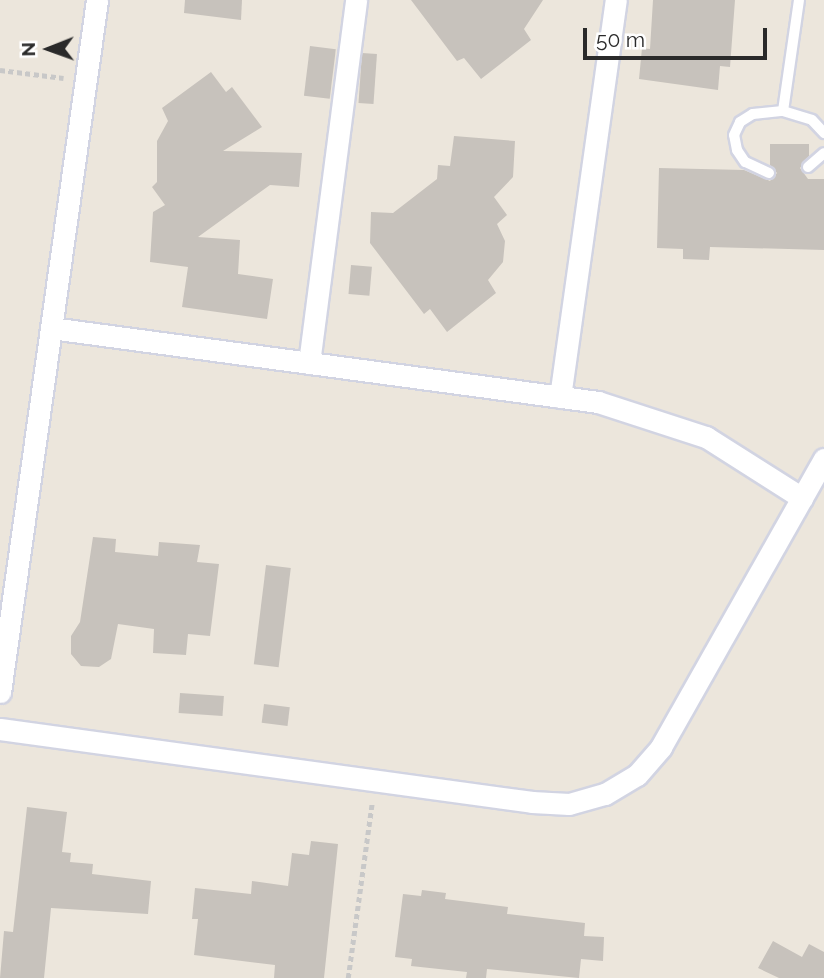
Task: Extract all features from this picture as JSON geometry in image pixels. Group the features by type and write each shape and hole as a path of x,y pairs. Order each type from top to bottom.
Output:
{"street":[{"path":"0,692 97,0"},
{"path":"309,363 356,0"},
{"path":"560,397 616,0"},
{"path":"51,328 560,397 671,423 739,455 802,498"},
{"path":"0,729 569,804 605,794 636,775 661,747 824,459"}],"lane":[{"path":"783,111 799,0"},
{"path":"769,173 745,162 734,135 740,122 753,114 783,111 812,120 824,133"},
{"path":"808,167 824,153"}],"path":[{"path":"0,70 85,81"},
{"path":"348,978 374,780"}],"building":[{"path":"185,0 242,0 241,20 184,13"},
{"path":"411,0 543,0 524,29 531,40 481,79 464,58 457,61"},
{"path":"653,0 735,0 730,67 720,66 718,90 639,79 642,48 650,49"},
{"path":"310,46 336,49 330,99 304,96"},
{"path":"362,53 377,54 373,104 359,103"},
{"path":"211,72 226,92 232,87 262,127 223,151 302,153 299,187 270,185 198,237 240,240 238,274 273,279 267,319 182,307 188,267 150,262 153,212 165,205 152,187 157,182 157,141 168,121 162,108"},
{"path":"454,136 515,141 513,177 494,197 507,215 497,224 505,241 503,262 488,280 496,293 447,332 430,309 424,314 370,243 371,212 393,213 437,179 438,165 450,166"},
{"path":"770,144 809,144 809,156 800,168 808,179 824,179 824,250 710,247 709,260 683,259 683,249 657,248 659,168 744,170 770,181 777,173 770,165"},
{"path":"351,265 372,267 369,296 348,294"},
{"path":"93,537 116,539 115,552 158,556 159,542 200,545 197,562 219,564 210,636 188,634 186,655 153,653 154,629 118,624 111,659 99,667 81,666 71,654 71,636 80,622"},
{"path":"266,565 291,568 279,667 254,664"},
{"path":"180,693 224,696 222,716 179,713"},
{"path":"264,704 290,707 287,726 262,723"},
{"path":"27,807 67,812 62,852 71,853 70,862 93,864 92,874 151,881 148,914 51,908 44,978 0,978 4,931 13,932"},
{"path":"311,841 338,844 324,978 274,978 275,965 194,955 198,919 192,919 195,888 251,894 252,881 288,886 292,853 309,855"},
{"path":"422,890 446,893 445,899 508,907 507,914 585,923 584,936 604,937 603,961 581,959 579,978 487,969 486,978 466,978 467,972 411,966 412,959 395,957 403,894 421,896"},
{"path":"773,941 802,957 809,944 824,952 824,978 779,978 758,968"}]}
